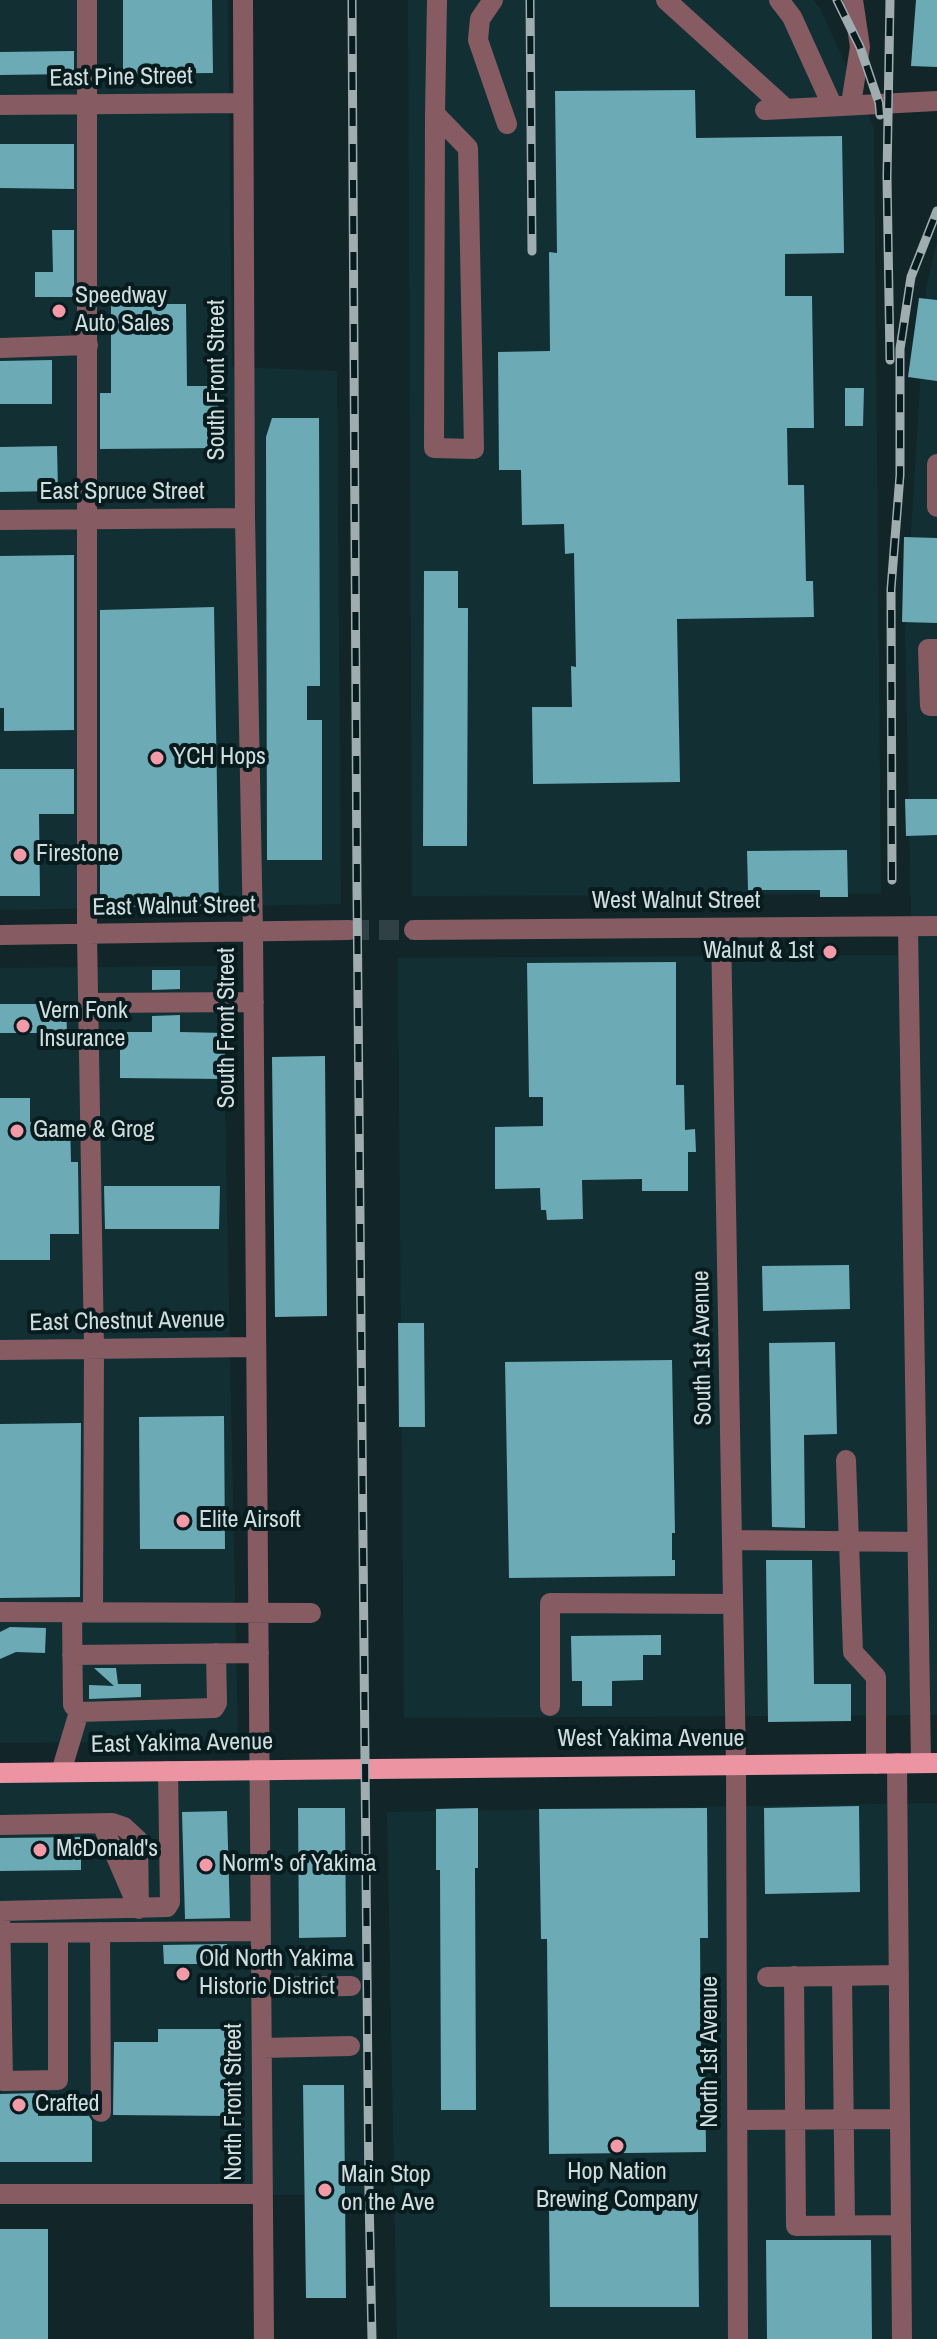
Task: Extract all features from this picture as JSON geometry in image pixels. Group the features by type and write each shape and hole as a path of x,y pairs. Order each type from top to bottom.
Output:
{"main road":[{"name":"West Yakima Avenue","path":"365,1768 929,1763"},
{"name":"East Yakima Avenue","path":"0,1773 365,1768"}],"street":[{"path":"87,0 87,934 94,1349 93,1612"},
{"name":"South Front Street","path":"243,0 245,518 254,1002 260,1768"},
{"path":"435,114 468,148 474,449 434,448 435,114 437,0"},
{"path":"493,0 480,19 478,40 507,124"},
{"path":"666,0 775,109 937,101"},
{"path":"779,0 792,17 841,105"},
{"path":"841,105 860,47 853,0"},
{"name":"East Pine Street","path":"0,105 243,103"},
{"path":"0,348 88,345"},
{"path":"937,464 937,507"},
{"name":"East Spruce Street","path":"0,520 245,518"},
{"path":"937,649 928,649 930,706 937,706"},
{"name":"West Walnut Street","path":"414,930 937,926"},
{"path":"908,927 917,1542 929,1763"},
{"name":"South 1st Avenue","path":"721,929 736,1765"},
{"name":"East Walnut Street","path":"0,935 349,930"},
{"path":"89,1003 254,1002"},
{"name":"East Chestnut Avenue","path":"0,1350 255,1347"},
{"path":"846,1460 853,1652 876,1677 876,1764"},
{"path":"732,1540 917,1542"},
{"path":"550,1706 550,1603 733,1604"},
{"path":"0,1612 311,1613"},
{"path":"72,1612 73,1705 79,1712"},
{"path":"79,1712 210,1710 217,1703 216,1653"},
{"path":"72,1655 259,1653"},
{"path":"61,1772 79,1712"},
{"path":"897,1763 902,2339"},
{"name":"North 1st Avenue","path":"736,1765 738,2339"},
{"name":"North Front Street","path":"260,1768 264,2339"},
{"path":"58,1933 58,2080 3,2081 0,1911 163,1909 170,1902 168,1771"},
{"path":"0,1825 102,1824 124,1827 138,1840 139,1909"},
{"path":"0,1933 261,1931"},
{"path":"100,1932 101,2112"},
{"path":"767,1977 899,1975"},
{"path":"794,1976 796,2226 901,2225"},
{"path":"842,1976 845,2225"},
{"path":"261,1987 351,1986"},
{"path":"262,2048 350,2046"},
{"path":"738,2120 900,2119"},
{"path":"0,2194 262,2194"}],"shaded area":[{"path":"0,0 228,0 232,367 337,371 341,904 0,910"},
{"path":"408,0 813,0 820,8 874,128 881,894 412,896"},
{"path":"937,242 937,1715 404,1718 398,958 912,955 905,631 926,288"},
{"path":"222,966 238,1741 0,1743 0,968"},
{"name":"Old North Yakima Historic District","path":"365,1768 369,2195 0,2194 0,1773"},
{"path":"937,1803 937,2339 397,2339 387,1812"}],"building":[{"path":"123,0 212,0 213,73 123,74"},
{"path":"916,0 937,0 937,67 911,66"},
{"path":"74,51 74,74 0,75 0,52"},
{"path":"695,90 696,138 842,136 844,253 785,254 785,296 812,296 814,428 787,428 788,485 804,485 806,581 813,581 814,617 677,619 680,782 533,784 532,707 572,707 571,666 576,667 574,553 565,554 564,524 522,525 521,470 499,470 498,352 550,351 549,252 557,253 555,91"},
{"path":"0,144 74,144 74,189 0,188"},
{"path":"52,230 74,230 74,297 35,297 35,272 53,272"},
{"path":"919,298 937,300 937,381 908,377"},
{"path":"111,304 186,304 187,386 218,386 218,448 100,449 100,393 111,393"},
{"path":"52,360 52,404 0,404 0,361"},
{"path":"845,388 864,388 863,426 845,426"},
{"path":"272,418 319,418 320,686 307,686 307,720 322,720 322,860 267,860 266,437"},
{"path":"57,446 58,491 0,492 0,447"},
{"path":"904,537 937,538 937,623 902,622"},
{"path":"74,555 74,730 4,731 4,708 0,708 0,556"},
{"path":"424,571 458,571 458,608 468,608 467,846 423,846"},
{"name":"YCH Hops","path":"214,607 219,906 100,907 100,610"},
{"name":"Firestone","path":"0,769 74,769 74,814 39,814 40,896 0,896"},
{"path":"905,799 937,799 937,835 906,836"},
{"path":"847,850 848,897 820,897 820,890 748,890 747,851"},
{"path":"676,962 676,1085 684,1085 685,1130 695,1129 696,1152 688,1152 688,1191 642,1191 642,1179 582,1180 583,1219 547,1220 546,1210 541,1210 540,1188 495,1189 495,1127 543,1126 543,1097 529,1097 527,963"},
{"path":"152,970 180,970 180,989 152,990"},
{"path":"0,1004 66,1004 67,1033 0,1033"},
{"path":"180,1015 180,1032 225,1033 225,1079 120,1078 120,1032 152,1032 152,1016"},
{"path":"325,1056 327,1316 275,1317 272,1057"},
{"path":"0,1098 30,1098 30,1122 70,1122 71,1162 78,1162 79,1234 50,1234 50,1260 0,1260"},
{"path":"104,1186 220,1186 219,1229 105,1229"},
{"path":"849,1265 850,1309 763,1311 762,1266"},
{"path":"398,1323 424,1323 425,1427 399,1427"},
{"path":"835,1342 837,1434 804,1435 805,1528 772,1527 769,1343"},
{"path":"672,1360 675,1533 672,1533 672,1560 675,1560 675,1576 509,1578 505,1362"},
{"path":"224,1416 225,1549 140,1549 139,1417"},
{"path":"81,1423 80,1597 0,1598 0,1424"},
{"path":"766,1560 812,1560 814,1684 851,1684 851,1721 768,1722"},
{"path":"10,1627 46,1628 45,1653 16,1652 0,1659 0,1632"},
{"path":"661,1635 661,1655 643,1655 643,1680 612,1681 612,1706 582,1706 582,1681 572,1681 571,1636"},
{"path":"94,1668 116,1668 118,1684 141,1684 141,1697 89,1699 89,1685 114,1686"},
{"path":"859,1806 860,1892 765,1894 764,1808"},
{"path":"298,1808 345,1808 346,1937 299,1938"},
{"path":"478,1808 478,1868 475,1868 476,2110 441,2110 440,1870 436,1870 436,1809"},
{"path":"707,1808 708,1938 700,1938 701,2067 705,2067 706,2152 549,2154 547,1939 541,1939 539,1809"},
{"name":"Norm's of Yakima","path":"227,1811 230,1918 185,1919 182,1812"},
{"name":"McDonald's","path":"81,1837 81,1870 0,1871 0,1838"},
{"path":"227,1944 228,1964 164,1964 163,1945"},
{"path":"158,2029 229,2029 230,2116 113,2115 114,2042 158,2042"},
{"path":"303,2085 344,2085 346,2298 306,2298"},
{"path":"38,2093 38,2116 89,2116 92,2121 92,2162 0,2162 0,2094"},
{"path":"698,2208 699,2307 550,2307 549,2209"},
{"path":"0,2229 48,2229 48,2339 0,2339"},
{"path":"766,2240 871,2240 872,2339 767,2339"}],"tunnel":[{"path":"349,930 414,930"}],"railway":[{"path":"352,0 357,890 372,2339"},
{"path":"530,0 532,251"},
{"path":"837,0 860,47 879,103 880,115"},
{"path":"890,0 887,177 890,360"},
{"path":"892,880 891,589 900,475 900,349 911,277 937,211"}],"place":[{"name":"Speedway Auto Sales","path":"59,311"},
{"name":"YCH Hops","path":"157,758"},
{"name":"Firestone","path":"20,855"},
{"name":"Walnut & 1st","path":"830,952"},
{"name":"Vern Fonk Insurance","path":"23,1026"},
{"name":"Game & Grog","path":"17,1131"},
{"name":"Elite Airsoft","path":"183,1521"},
{"name":"McDonald's","path":"40,1850"},
{"name":"Norm's of Yakima","path":"206,1865"},
{"name":"Old North Yakima Historic District","path":"183,1974"},
{"name":"Crafted","path":"19,2105"},
{"name":"Hop Nation Brewing Company","path":"617,2146"},
{"name":"Main Stop on the Ave","path":"325,2190"}]}
